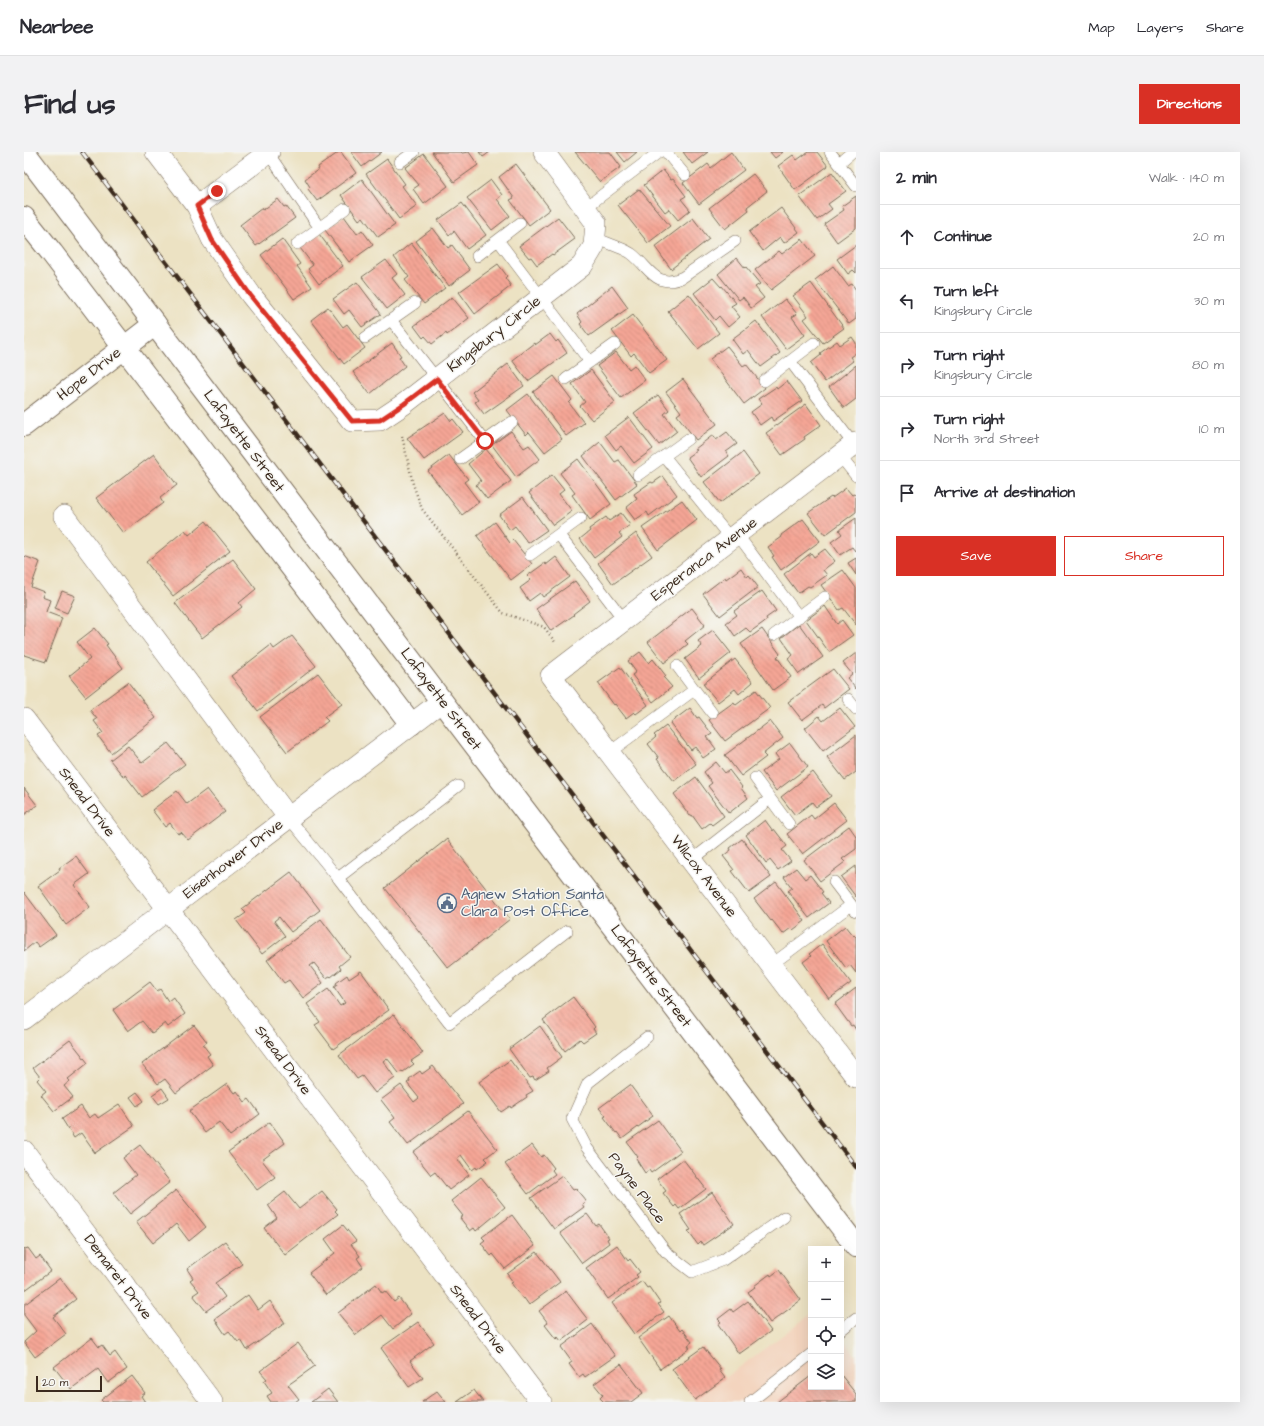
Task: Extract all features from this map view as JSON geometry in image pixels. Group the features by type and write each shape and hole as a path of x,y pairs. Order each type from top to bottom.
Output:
{"main road":[{"name":"Lafayette Street","path":"24,152 856,1246"},
{"path":"24,218 411,724"},
{"name":"Hope Drive","path":"24,424 155,324"}],"street":[{"path":"156,152 197,206 268,152"},
{"name":"Kingsbury Circle","path":"197,206 212,240 250,295 352,421 380,420 437,379 582,266 594,246 596,223 544,152"},
{"name":"Esperanca Avenue","path":"551,676 850,448"},
{"path":"64,516 288,818"},
{"name":"Wilcox Avenue","path":"551,676 854,1071"},
{"name":"Eisenhower Drive","path":"24,1019 442,701"},
{"name":"Snead Drive","path":"24,719 541,1402"},
{"name":"Demaret Drive","path":"24,1151 212,1402"}],"lane":[{"path":"268,152 320,227"},
{"path":"400,162 414,152"},
{"path":"585,208 659,152"},
{"path":"666,152 685,175"},
{"path":"830,152 856,186"},
{"path":"839,163 852,152"},
{"path":"297,244 345,209"},
{"path":"477,256 520,223"},
{"path":"594,238 631,253 655,276 662,281 669,282 683,277 735,241"},
{"path":"498,240 540,298 590,362"},
{"path":"365,338 415,303"},
{"path":"391,320 485,441"},
{"path":"764,381 814,343"},
{"path":"566,379 615,344"},
{"path":"790,361 850,448 856,476"},
{"path":"460,459 512,422"},
{"path":"638,475 688,439"},
{"path":"664,456 734,537 799,617"},
{"path":"530,555 581,518"},
{"path":"559,535 624,620"},
{"path":"774,635 825,597"},
{"path":"677,666 712,713"},
{"path":"610,752 694,690"},
{"path":"848,699 856,709"},
{"path":"755,778 789,824"},
{"path":"338,878 458,786"},
{"path":"692,860 770,799"},
{"path":"288,818 338,878 449,1023 567,930"},
{"path":"771,964 854,908 834,882"},
{"name":"Payne Place","path":"647,1037 588,1083 572,1119 587,1148 661,1246 666,1252 692,1272 723,1260 784,1217"},
{"path":"844,1328 856,1318"},
{"path":"750,1402 808,1356"}],"path":[{"path":"402,436 413,484 422,509 503,613 544,627 555,642"}],"shaded area":[{"path":"808,1316 808,1390 844,1390 844,1340 856,1356 856,1402 693,1402"}],"building":[{"path":"341,152 356,173 317,201 308,189 310,187 305,179 319,169 318,167"},
{"path":"351,152 382,152 362,167"},
{"path":"432,152 469,152 478,165 454,182"},
{"path":"479,152 490,152 483,157"},
{"path":"575,152 610,152 621,167 600,182"},
{"path":"617,152 637,152 625,162"},
{"path":"683,152 708,152 692,164"},
{"path":"731,152 744,170 699,204 683,183 708,164 711,168"},
{"path":"770,152 783,152 775,158"},
{"path":"808,152 817,152 828,166 795,190 778,166 793,155 797,160"},
{"path":"424,154 448,186 424,204 413,189 419,185 405,168"},
{"path":"387,159 405,184 402,186 417,206 399,219 366,174"},
{"path":"516,164 550,209 529,225 510,200 514,198 499,177"},
{"path":"663,170 671,180 673,179 686,196 681,199 690,210 678,220 669,209 665,212 644,185"},
{"path":"832,172 846,191 828,204 832,209 817,220 799,196"},
{"path":"753,174 767,191 747,207 749,210 725,229 709,208"},
{"path":"362,179 395,225 378,237 363,217 359,220 341,195"},
{"path":"491,180 502,195 497,199 510,216 492,230 467,198"},
{"path":"639,189 670,226 648,243 618,205"},
{"path":"856,196 856,228 837,242 824,224 844,210 842,206"},
{"path":"278,199 284,207 286,206 295,218 256,246 240,225 262,208 263,210"},
{"path":"462,203 486,235 467,249 454,231 449,235 438,220"},
{"path":"781,208 799,232 784,243 780,237 763,251 749,232"},
{"path":"344,216 357,234 362,230 373,245 349,262 325,230"},
{"path":"558,217 575,239 537,265 519,246"},
{"path":"693,218 709,239 671,269 655,247"},
{"path":"433,228 448,248 452,245 470,270 449,286 416,241"},
{"path":"319,234 343,266 319,284 308,269 313,265 300,248"},
{"path":"282,239 300,264 297,266 312,287 294,299 261,255"},
{"path":"802,239 815,256 771,290 755,270 779,251 782,254"},
{"path":"411,243 445,288 424,304 405,280 409,277 394,257"},
{"path":"856,245 856,273 853,270 848,274 837,259"},
{"path":"737,258 760,284 755,287 764,298 751,308 743,297 739,300 718,274"},
{"path":"386,260 397,274 392,278 405,295 387,309 362,277"},
{"path":"498,264 507,276 505,278 511,286 475,314 459,292"},
{"path":"833,266 848,286 852,284 856,290 856,319 849,324 815,280"},
{"path":"713,278 721,287 722,286 736,303 731,306 740,317 728,327 719,316 715,320 694,293"},
{"path":"357,282 381,314 362,327 349,310 344,314 333,299"},
{"path":"811,283 844,328 823,343 804,319 808,316 793,296"},
{"path":"612,286 628,308 589,336 580,324 582,322 577,314"},
{"path":"689,294 719,333 698,349 668,311"},
{"path":"452,297 469,318 447,335 446,333 432,344 425,336 423,338 414,326"},
{"path":"785,299 797,314 792,317 805,335 786,349 762,317"},
{"path":"328,307 343,327 347,324 365,348 344,364 311,320"},
{"path":"633,315 667,360 649,373 634,353 631,356 612,331"},
{"path":"756,321 780,353 761,367 748,350 743,354 732,339"},
{"path":"550,334 556,342 558,340 567,353 528,381 512,360 534,343 535,345"},
{"path":"852,337 856,343 856,353 850,357 853,361 825,382 811,363 821,355 820,353 837,341 840,345"},
{"path":"392,343 401,356 399,357 405,366 370,394 353,372"},
{"path":"727,346 743,366 746,364 765,388 744,404 710,359"},
{"path":"616,352 629,369 634,365 645,380 621,398 597,366"},
{"path":"508,364 524,386 484,414 475,402 478,400 472,392"},
{"path":"856,365 856,399 844,408 829,387"},
{"path":"591,370 615,402 592,420 580,406 585,402 572,384"},
{"path":"554,376 572,400 569,403 584,423 566,436 533,392"},
{"path":"683,379 717,424 696,440 677,415 681,412 666,392"},
{"path":"787,381 802,401 773,421 771,417 760,425 751,412 762,404 758,399 776,387 777,389"},
{"path":"528,394 562,439 545,452 529,432 526,435 507,410"},
{"path":"658,395 669,410 664,414 677,431 659,445 634,413"},
{"path":"806,404 821,425 804,437 805,439 782,455 766,433"},
{"path":"445,413 451,421 453,419 463,432 424,460 407,438"},
{"path":"629,417 653,449 634,463 621,446 616,450 605,435"},
{"path":"511,431 524,448 529,445 540,459 516,477 492,445"},
{"path":"727,432 737,444 726,452 729,456 701,477 687,457 713,435 716,440"},
{"path":"600,442 615,462 619,460 637,484 616,500 583,456"},
{"path":"486,449 511,481 487,499 476,485 481,481 468,464"},
{"path":"743,452 759,474 720,503 704,482"},
{"path":"154,454 177,485 160,498 163,503 123,533 96,498"},
{"path":"449,455 468,479 464,482 479,502 462,515 428,471"},
{"path":"578,459 611,504 590,520 572,495 575,493 560,473"},
{"path":"552,475 564,490 559,494 572,511 553,525 529,493"},
{"path":"663,476 677,495 649,516 647,512 635,520 626,508 637,499 634,494 651,482 653,483"},
{"path":"846,488 852,495 854,494 856,496 856,512 825,535 808,513"},
{"path":"523,497 547,530 528,543 515,526 510,530 499,515"},
{"path":"682,500 697,520 658,550 642,528"},
{"path":"621,513 630,525 619,533 622,537 594,558 580,539 590,531 589,529 606,517 609,521"},
{"path":"856,518 856,550 855,551 852,547 840,555 831,542 842,534 839,530"},
{"path":"803,519 820,541 781,570 772,557 774,556 768,547 782,537 781,535"},
{"path":"206,521 230,551 173,596 146,562 185,530 189,535"},
{"path":"495,522 510,543 513,540 532,564 511,580 477,536"},
{"path":"636,533 652,556 613,584 598,563"},
{"path":"825,549 835,561 823,570 827,575 810,587 808,586 798,593 784,574 811,553 814,557"},
{"path":"24,556 40,562 31,587 44,592 42,597 50,600 46,612 62,618 46,662 24,655"},
{"path":"556,557 570,577 543,597 540,593 529,601 520,588 531,580 527,576 545,563 546,565"},
{"path":"856,558 856,575 848,563"},
{"path":"233,559 256,589 239,603 242,607 202,638 175,603"},
{"path":"741,568 747,577 749,575 758,587 720,616 703,594 725,577 726,579"},
{"path":"843,570 856,588 856,625 843,608 839,610 821,585"},
{"path":"575,581 590,601 573,614 574,615 551,631 536,609"},
{"path":"62,591 75,596 67,613 55,608"},
{"path":"762,591 776,611 766,618 767,620 750,632 746,628 735,636 726,623 737,615 734,611"},
{"path":"825,606 837,624 842,620 853,635 829,652 806,620"},
{"path":"692,608 705,625 685,641 688,644 664,663 648,642"},
{"path":"799,624 823,657 799,674 788,659 793,655 781,638"},
{"path":"95,628 108,644 106,645 123,668 86,697 69,676 90,659 77,642"},
{"path":"762,629 780,654 777,657 791,677 773,690 741,644"},
{"path":"713,630 731,653 699,678 685,659 702,646 698,641"},
{"path":"292,636 316,666 258,711 231,676 271,645 274,649"},
{"path":"640,652 649,663 653,659 666,676 664,678 672,687 653,702 632,675 636,672 628,661"},
{"path":"856,653 856,689 847,678 852,674 843,663"},
{"path":"735,659 753,682 739,694 735,689 718,702 703,684"},
{"path":"620,667 648,705 636,714 634,712 626,718 615,704 614,705 598,683"},
{"path":"833,669 849,689 824,708 822,705 802,720 788,702"},
{"path":"318,673 342,704 324,717 328,721 287,752 260,717"},
{"path":"128,682 156,718 111,753 98,736 103,733 94,721 97,719 90,710"},
{"path":"756,690 770,708 725,741 709,720 734,702 736,705"},
{"path":"690,708 712,734 707,737 716,749 703,758 695,747 691,750 670,723"},
{"path":"840,708 855,727 823,751 805,728 819,716 823,721"},
{"path":"770,721 783,738 763,754 766,757 741,776 725,755"},
{"path":"666,726 696,764 674,781 657,759 659,758 648,744 656,737 654,735"},
{"path":"856,735 856,772 845,780 827,757"},
{"path":"168,743 185,764 142,797 125,775 123,776 110,760 128,746 142,763"},
{"path":"790,743 808,767 776,791 762,772 779,759 775,754"},
{"path":"716,762 725,773 729,770 742,787 741,788 748,798 729,813 708,786 712,783 704,772"},
{"path":"813,772 831,796 816,807 812,802 795,815 781,797"},
{"path":"696,777 724,816 712,825 710,823 702,829 692,815 690,816 674,794"},
{"path":"24,788 37,805 24,815"},
{"path":"207,789 225,812 188,840 181,832 178,834 170,823 165,827 152,810 177,791 187,804"},
{"path":"834,803 847,820 803,854 787,834 811,815 814,819"},
{"path":"765,820 787,846 782,850 791,861 778,870 770,860 766,863 746,835"},
{"path":"849,826 856,836 856,849 842,859 845,862 820,881 804,860"},
{"name":"Agnew Station Santa Clara Post Office","path":"447,839 510,919 448,968 385,888"},
{"path":"742,839 771,877 749,893 732,871 734,870 723,856 731,850 730,848"},
{"path":"76,856 89,874 74,885 90,907 66,925 38,886"},
{"path":"856,866 856,897 841,877"},
{"path":"796,868 805,879 810,875 823,892 821,893 829,903 809,918 788,891 792,888 784,877"},
{"path":"291,872 320,910 291,932 279,917 274,921 285,936 262,954 236,920 246,913 242,909"},
{"path":"776,882 805,921 793,930 791,928 783,934 754,899"},
{"path":"24,892 56,935 39,947 35,942 24,951"},
{"path":"321,919 350,957 339,966 341,969 331,977 326,978 314,963 310,966 323,983 303,998 289,980 284,983 267,960"},
{"path":"845,926 853,936 854,935 856,937 856,973 850,965 846,968 826,941"},
{"path":"822,944 851,983 829,999 803,962 811,956 809,954"},
{"path":"361,971 389,1010 333,1049 315,1025 320,1022 307,1004 328,989 340,1006 345,1003 334,987 337,985 336,983 347,975 349,979"},
{"path":"150,982 157,991 160,989 168,1001 173,997 185,1014 168,1027 165,1023 152,1033 142,1021 128,1031 113,1010"},
{"path":"856,988 856,1030 853,1025 851,1026 835,1004"},
{"path":"573,997 595,1027 593,1029 596,1033 583,1042 580,1039 565,1051 543,1020"},
{"path":"394,1014 423,1053 411,1061 414,1064 403,1072 402,1071 399,1073 387,1058 383,1061 395,1078 375,1093 362,1076 357,1079 339,1055"},
{"path":"194,1025 207,1042 203,1045 210,1054 207,1056 213,1065 176,1093 165,1079 158,1084 142,1064"},
{"path":"540,1026 562,1057 547,1068 549,1071 535,1080 533,1077 530,1078 509,1049"},
{"path":"70,1040 88,1063 68,1079 70,1081 64,1086 73,1097 54,1111 41,1095 46,1091 37,1080 40,1077 33,1068"},
{"path":"510,1060 533,1091 511,1108 510,1106 501,1112 479,1082"},
{"path":"433,1066 463,1104 408,1145 390,1122 395,1118 381,1100 401,1085 414,1102 419,1098 407,1083 410,1081 409,1079 420,1071 422,1074"},
{"path":"227,1084 234,1093 237,1091 245,1102 249,1099 260,1114 230,1136 219,1122 205,1133 189,1111"},
{"path":"630,1085 653,1116 622,1139 604,1117 606,1116 599,1108"},
{"path":"162,1088 169,1098 159,1104 152,1095"},
{"path":"137,1092 144,1101 137,1106 130,1097"},
{"path":"119,1104 134,1126 95,1153 81,1133 74,1138 62,1119 81,1106 89,1118 95,1114 98,1118"},
{"path":"468,1111 497,1149 485,1158 488,1161 477,1169 476,1167 472,1170 461,1155 457,1158 469,1175 449,1190 435,1172 431,1175 413,1152"},
{"path":"658,1120 681,1151 651,1173 649,1170 645,1173 636,1159 638,1157 627,1142"},
{"path":"270,1122 285,1143 262,1160 275,1177 257,1190 228,1152"},
{"path":"140,1145 170,1182 130,1214 113,1193 136,1175 123,1158"},
{"path":"532,1145 541,1157 544,1155 554,1168 552,1170 555,1174 528,1194 505,1164"},
{"path":"683,1159 706,1189 679,1209 676,1205 674,1207 663,1193 666,1191 657,1179"},
{"path":"562,1176 573,1190 576,1189 586,1201 582,1204 584,1207 554,1229 531,1198"},
{"path":"481,1177 505,1207 476,1231 474,1228 470,1231 460,1218 463,1216 451,1201"},
{"path":"176,1190 206,1227 189,1241 176,1224 153,1243 136,1222"},
{"path":"322,1191 337,1209 335,1211 338,1214 285,1255 264,1228 277,1218 268,1205 285,1192 299,1209"},
{"path":"712,1192 734,1224 703,1245 701,1242 698,1245 688,1231 691,1230 680,1214"},
{"path":"587,1214 596,1226 599,1224 609,1238 607,1239 609,1243 582,1263 560,1233"},
{"path":"512,1215 535,1246 505,1269 493,1254 491,1256 481,1243 485,1240 482,1237"},
{"path":"343,1225 356,1241 351,1244 360,1256 357,1258 363,1267 326,1295 309,1273 335,1253 325,1239"},
{"path":"225,1241 242,1264 215,1283 225,1297 206,1311 193,1295 199,1291 190,1280 193,1278 187,1269"},
{"path":"617,1245 628,1261 630,1259 640,1272 636,1275 638,1277 608,1299 586,1268"},
{"path":"24,1248 28,1248 36,1259 40,1256 51,1271 24,1291"},
{"path":"537,1252 560,1282 529,1305 511,1283 513,1282 507,1274"},
{"path":"779,1270 801,1300 770,1323 748,1292 770,1274 771,1276"},
{"path":"60,1278 76,1299 53,1317 66,1334 35,1357 24,1342 36,1331 24,1315 24,1305"},
{"path":"642,1281 647,1288 649,1287 660,1303 658,1304 664,1312 634,1334 612,1303"},
{"path":"376,1284 382,1293 385,1291 394,1302 399,1298 411,1314 393,1329 382,1315 356,1335 338,1313"},
{"path":"566,1291 588,1320 561,1341 558,1337 556,1339 545,1325 548,1323 539,1311"},
{"path":"248,1295 258,1310 270,1301 285,1323 247,1350 241,1340 238,1342 229,1331 225,1334 215,1319"},
{"path":"748,1301 771,1331 739,1354 718,1324 721,1322 718,1319 731,1309 733,1312"},
{"path":"669,1316 680,1331 682,1329 692,1342 688,1345 690,1348 660,1369 638,1338"},
{"path":"418,1322 434,1343 410,1361 423,1378 409,1387 381,1348"},
{"path":"592,1324 615,1356 585,1377 583,1374 579,1377 569,1364 572,1362 561,1347"},
{"path":"92,1338 99,1347 102,1345 110,1356 115,1352 127,1369 108,1383 98,1369 71,1389 54,1367"},
{"path":"298,1343 315,1366 288,1385 299,1399 295,1402 271,1402 267,1396 272,1393 264,1381 267,1379 260,1371"},
{"path":"703,1347 721,1369 719,1370 725,1378 695,1400 672,1369"},
{"path":"621,1364 643,1393 631,1402 604,1402 600,1398 603,1395 594,1384"},
{"path":"132,1376 145,1393 141,1396 145,1402 103,1402 101,1400"},
{"path":"808,1378 808,1390 844,1390 844,1379 856,1394 856,1402 777,1402"},
{"path":"328,1389 338,1402 311,1402"},
{"path":"474,1390 483,1402 457,1402"},
{"path":"437,1391 446,1402 422,1402"}],"railway":[{"path":"82,152 856,1167"}],"place":[{"name":"Agnew Station Santa Clara Post Office","path":"447,903"}],"route":[{"path":"217,191 197,206 212,240 250,295 352,421 380,420 437,379 485,441"}]}
